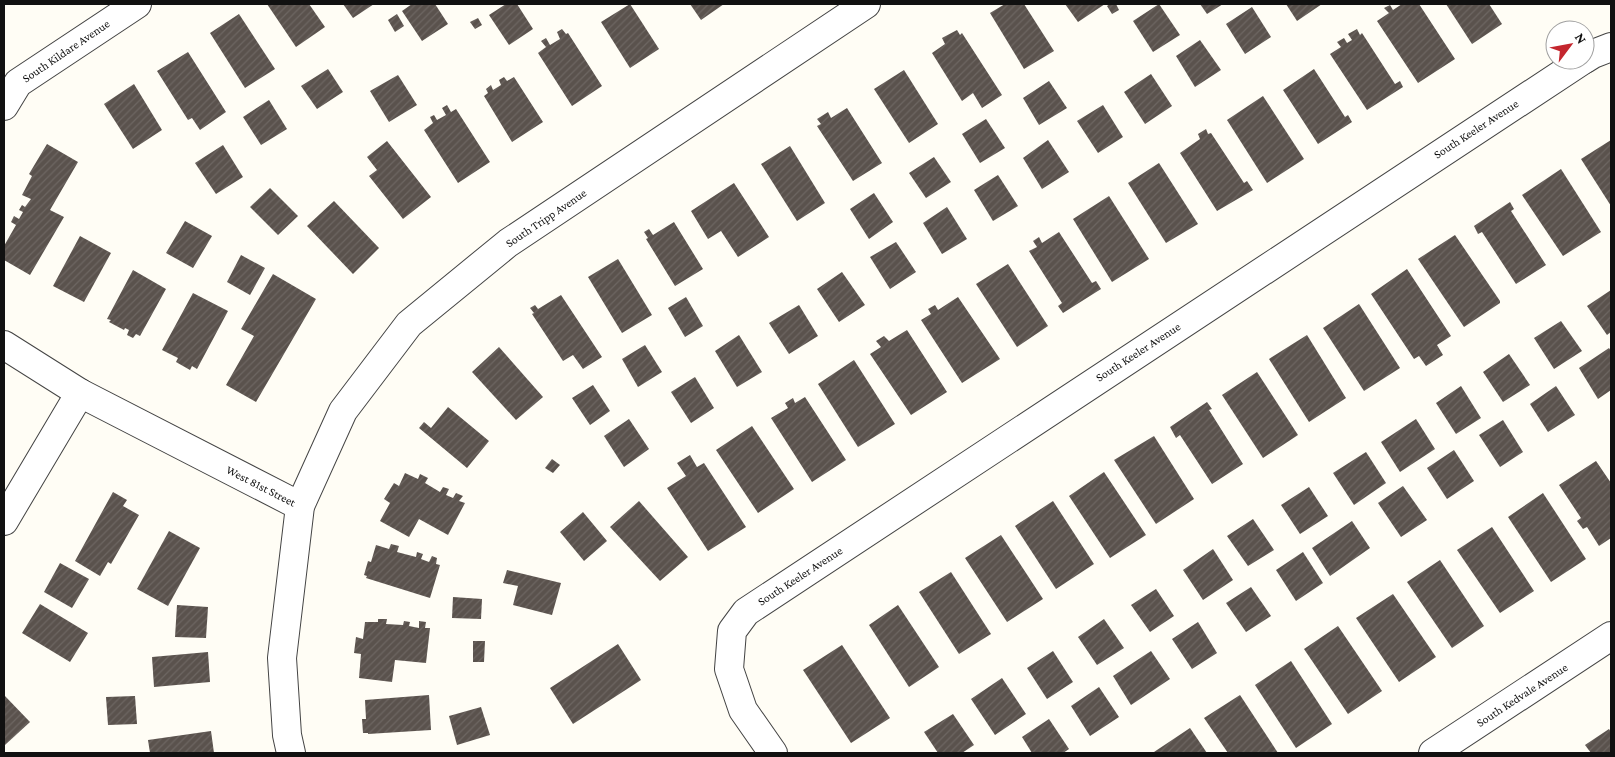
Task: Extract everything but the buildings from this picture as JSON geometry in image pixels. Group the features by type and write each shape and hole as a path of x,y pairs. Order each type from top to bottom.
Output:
{"street":[{"name":"South Kildare Avenue","path":"4,106 18,83 137,4"},
{"name":"South Tripp Avenue","path":"300,506 344,411 409,324 508,243 866,4"},
{"name":"South Keeler Avenue","path":"1595,53 1611,48"},
{"name":"South Keeler Avenue","path":"773,753 744,710 729,669 732,631 746,612 1567,70"},
{"name":"West 81st Street","path":"4,345 80,393 300,506 282,658 287,735 291,753"},
{"path":"4,521 80,393"},
{"name":"South Kedvale Avenue","path":"1433,753 1611,636"}]}
